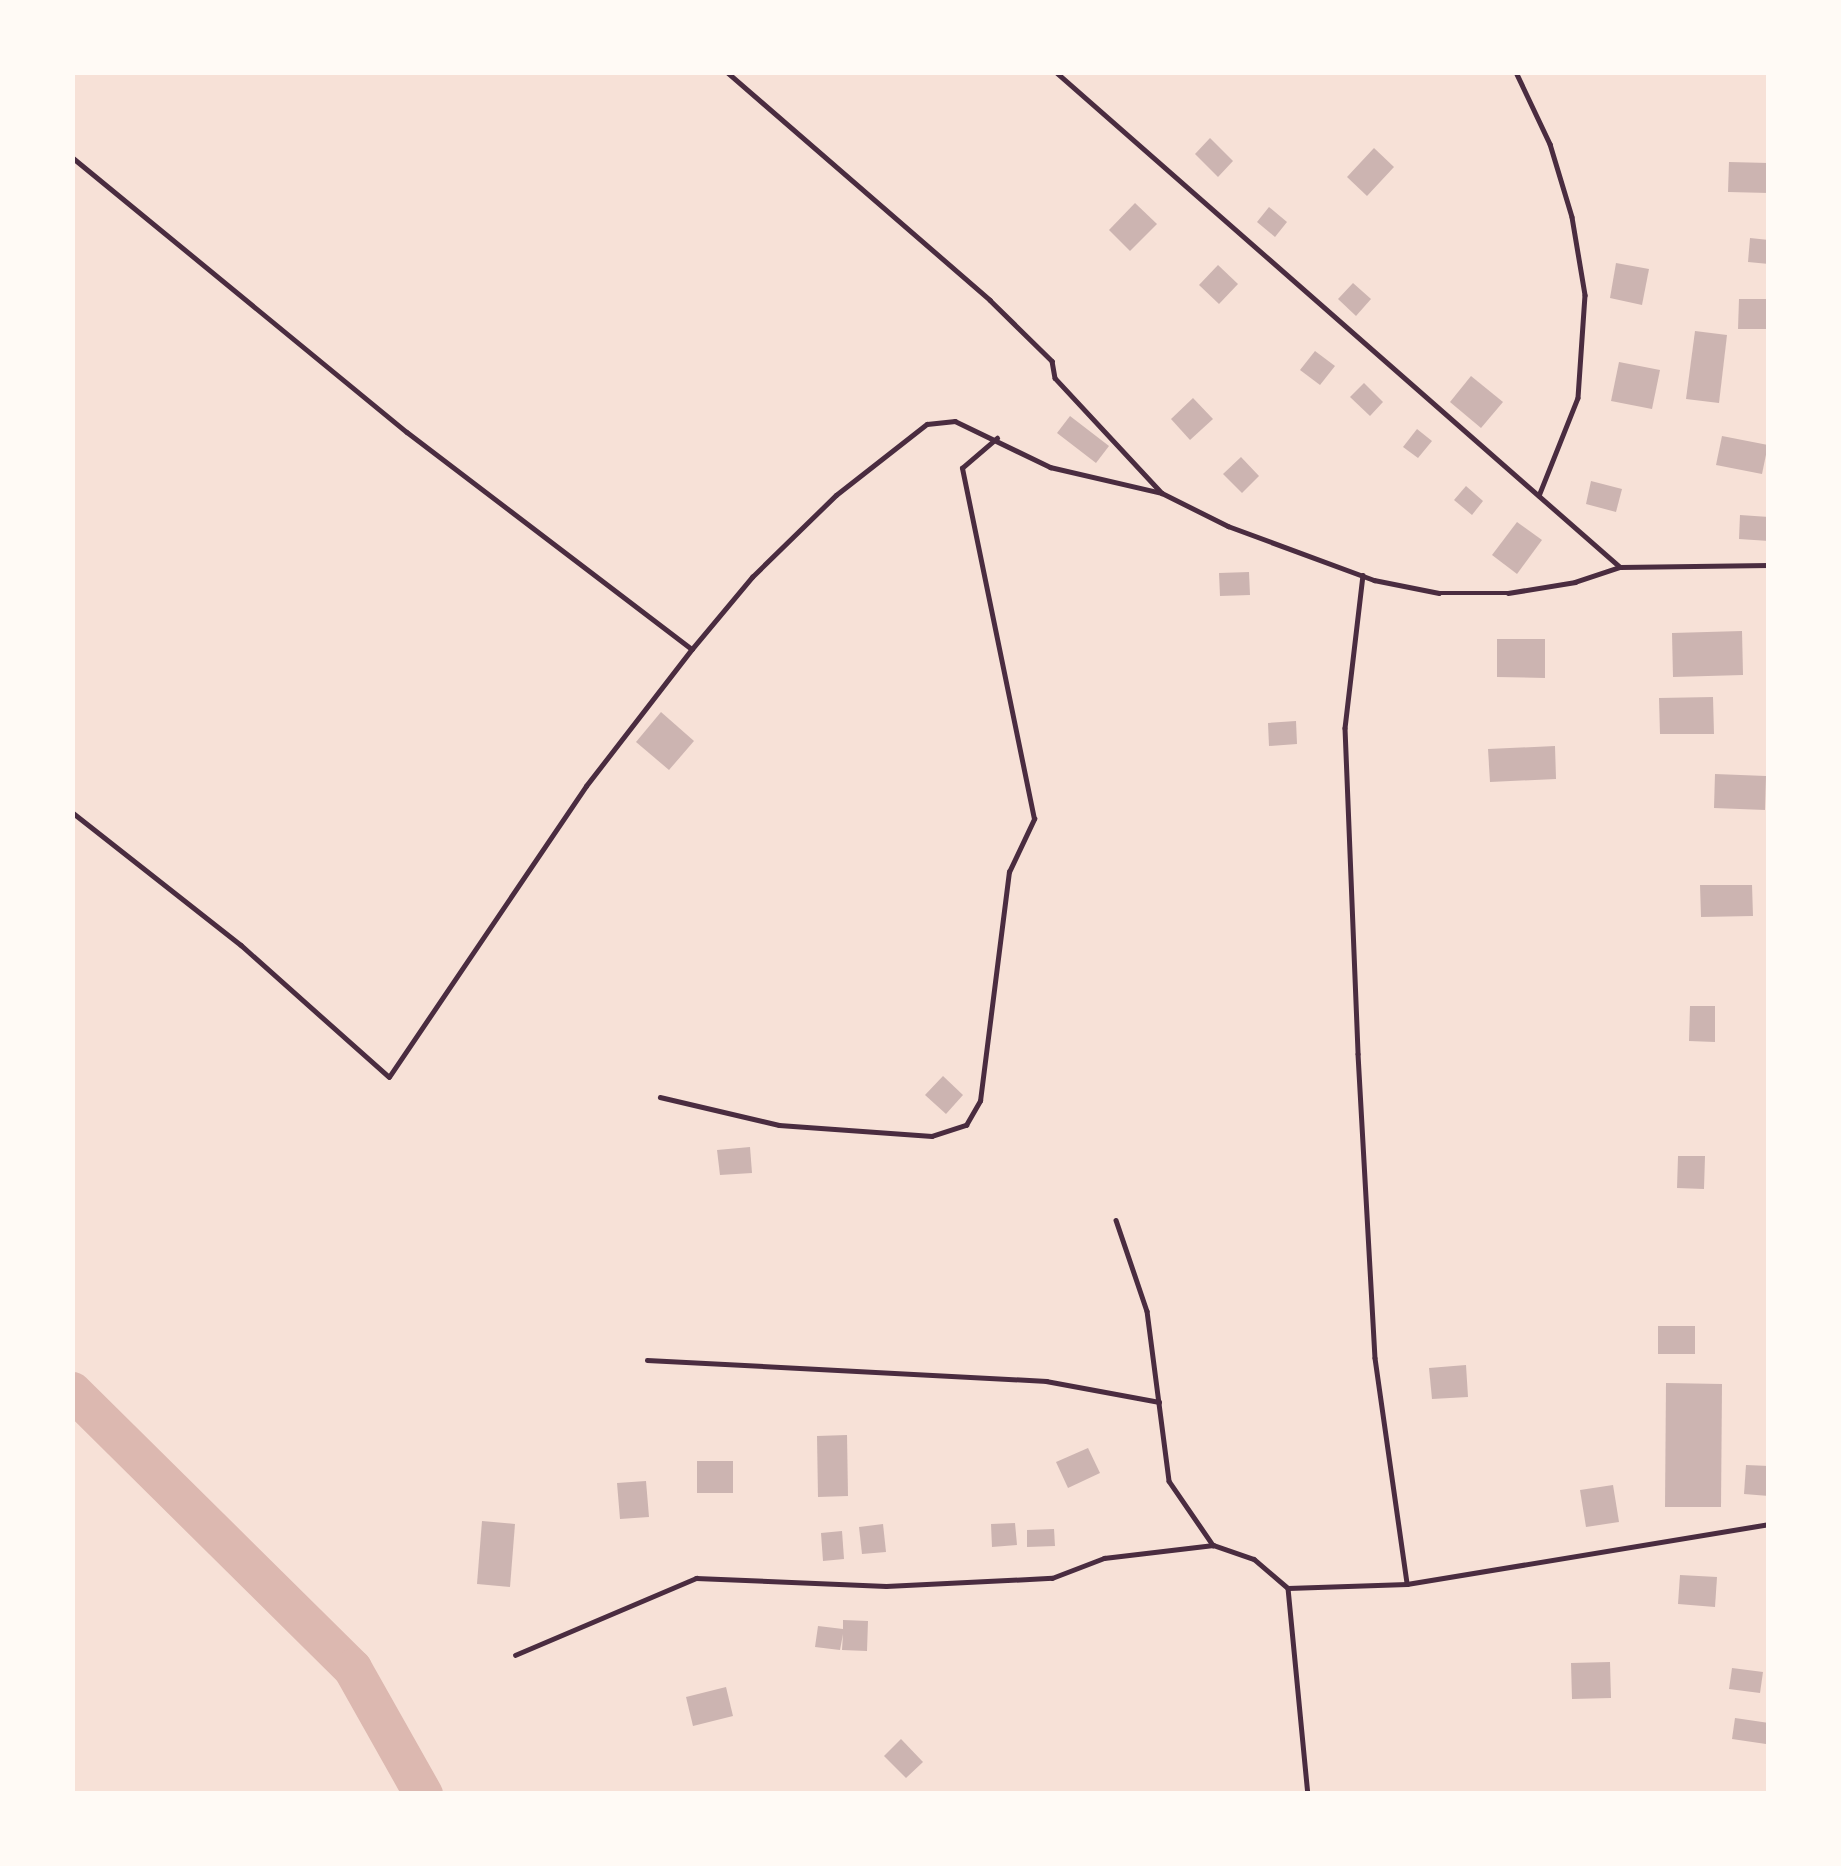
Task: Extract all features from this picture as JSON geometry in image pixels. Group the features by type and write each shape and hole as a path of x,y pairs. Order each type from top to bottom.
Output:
{"lane":[{"path":"727,72 990,300 1052,361 1054,378 1162,494"},
{"path":"1056,72 1620,567"},
{"path":"1516,72 1556,163 1572,217 1585,295 1578,398 1538,497"},
{"path":"72,157 407,432 692,650"},
{"path":"72,812 241,945 389,1077 586,786 752,577 892,448 927,424 955,421 1051,467 1162,494 1228,526 1363,575 1438,593 1508,593 1574,582 1620,567 1769,565"},
{"path":"660,1096 779,1125 932,1136 965,1125 980,1101 1009,872 1034,819 962,469 997,438"},
{"path":"1363,575 1345,728 1358,1054 1376,1358 1407,1584"},
{"path":"1116,1220 1147,1311 1169,1480 1213,1545"},
{"path":"647,1360 1046,1382 1159,1402"},
{"path":"514,1654 697,1578 886,1586 1052,1577 1104,1558 1213,1545 1254,1559 1288,1588 1407,1584 1769,1524"},
{"path":"1288,1588 1308,1794"}],"building":[{"path":"1210,138 1233,161 1218,177 1195,154"},
{"path":"1374,148 1394,167 1367,196 1347,177"},
{"path":"1729,162 1769,163 1769,193 1728,192"},
{"path":"1135,203 1157,224 1130,251 1109,230"},
{"path":"1269,207 1287,222 1275,237 1257,222"},
{"path":"1750,238 1769,240 1769,264 1748,262"},
{"path":"1616,263 1649,269 1642,305 1610,298"},
{"path":"1218,265 1238,284 1219,304 1199,285"},
{"path":"1353,283 1371,299 1356,316 1338,299"},
{"path":"1739,299 1769,299 1769,329 1738,329"},
{"path":"1695,331 1727,335 1719,403 1686,399"},
{"path":"1315,351 1335,366 1320,385 1300,370"},
{"path":"1619,362 1660,370 1652,409 1611,401"},
{"path":"1471,376 1503,402 1481,428 1450,402"},
{"path":"1364,383 1383,402 1370,416 1350,397"},
{"path":"1193,398 1213,419 1190,440 1171,419"},
{"path":"1070,416 1109,446 1096,463 1057,433"},
{"path":"1417,429 1432,441 1418,458 1403,447"},
{"path":"1722,436 1768,445 1762,474 1716,465"},
{"path":"1241,457 1259,476 1242,493 1223,474"},
{"path":"1591,481 1622,489 1616,512 1586,504"},
{"path":"1466,486 1483,501 1472,515 1454,500"},
{"path":"1740,515 1769,517 1769,541 1739,539"},
{"path":"1517,522 1542,540 1517,574 1492,555"},
{"path":"1249,572 1250,595 1220,596 1219,573"},
{"path":"1742,631 1743,675 1673,677 1672,633"},
{"path":"1497,639 1545,639 1545,678 1497,677"},
{"path":"1713,697 1714,734 1660,734 1659,698"},
{"path":"661,712 694,741 669,770 636,742"},
{"path":"1296,721 1297,744 1269,746 1268,723"},
{"path":"1555,746 1556,779 1490,782 1488,749"},
{"path":"1715,774 1766,776 1765,810 1714,808"},
{"path":"1700,885 1752,885 1753,916 1701,917"},
{"path":"1690,1006 1715,1006 1715,1042 1689,1041"},
{"path":"943,1076 963,1095 946,1114 925,1095"},
{"path":"750,1147 752,1173 720,1175 717,1150"},
{"path":"1678,1156 1705,1156 1704,1189 1677,1188"},
{"path":"1658,1326 1695,1326 1695,1354 1658,1354"},
{"path":"1466,1365 1468,1397 1432,1399 1429,1368"},
{"path":"1666,1383 1722,1384 1721,1507 1665,1507"},
{"path":"847,1435 848,1496 818,1497 817,1436"},
{"path":"1088,1448 1100,1473 1068,1488 1056,1462"},
{"path":"697,1461 733,1461 733,1493 697,1493"},
{"path":"1746,1465 1769,1466 1769,1496 1744,1494"},
{"path":"646,1481 649,1517 620,1519 617,1483"},
{"path":"1613,1485 1619,1522 1586,1527 1580,1490"},
{"path":"482,1521 515,1524 510,1587 477,1584"},
{"path":"1015,1523 1017,1545 992,1547 991,1524"},
{"path":"883,1524 886,1552 862,1554 859,1527"},
{"path":"1054,1529 1055,1546 1027,1547 1027,1530"},
{"path":"842,1531 844,1559 823,1561 821,1533"},
{"path":"1680,1575 1717,1577 1715,1607 1678,1604"},
{"path":"843,1620 868,1621 867,1651 842,1650 843,1634 840,1650 815,1647 818,1626 843,1629"},
{"path":"1610,1662 1611,1698 1572,1699 1571,1663"},
{"path":"1732,1668 1763,1672 1760,1693 1729,1689"},
{"path":"726,1687 733,1716 693,1726 686,1697"},
{"path":"1735,1718 1769,1723 1766,1744 1732,1739"},
{"path":"901,1739 923,1762 906,1778 884,1756"}],"waterway":[{"path":"72,1391 352,1668 423,1794"}]}
